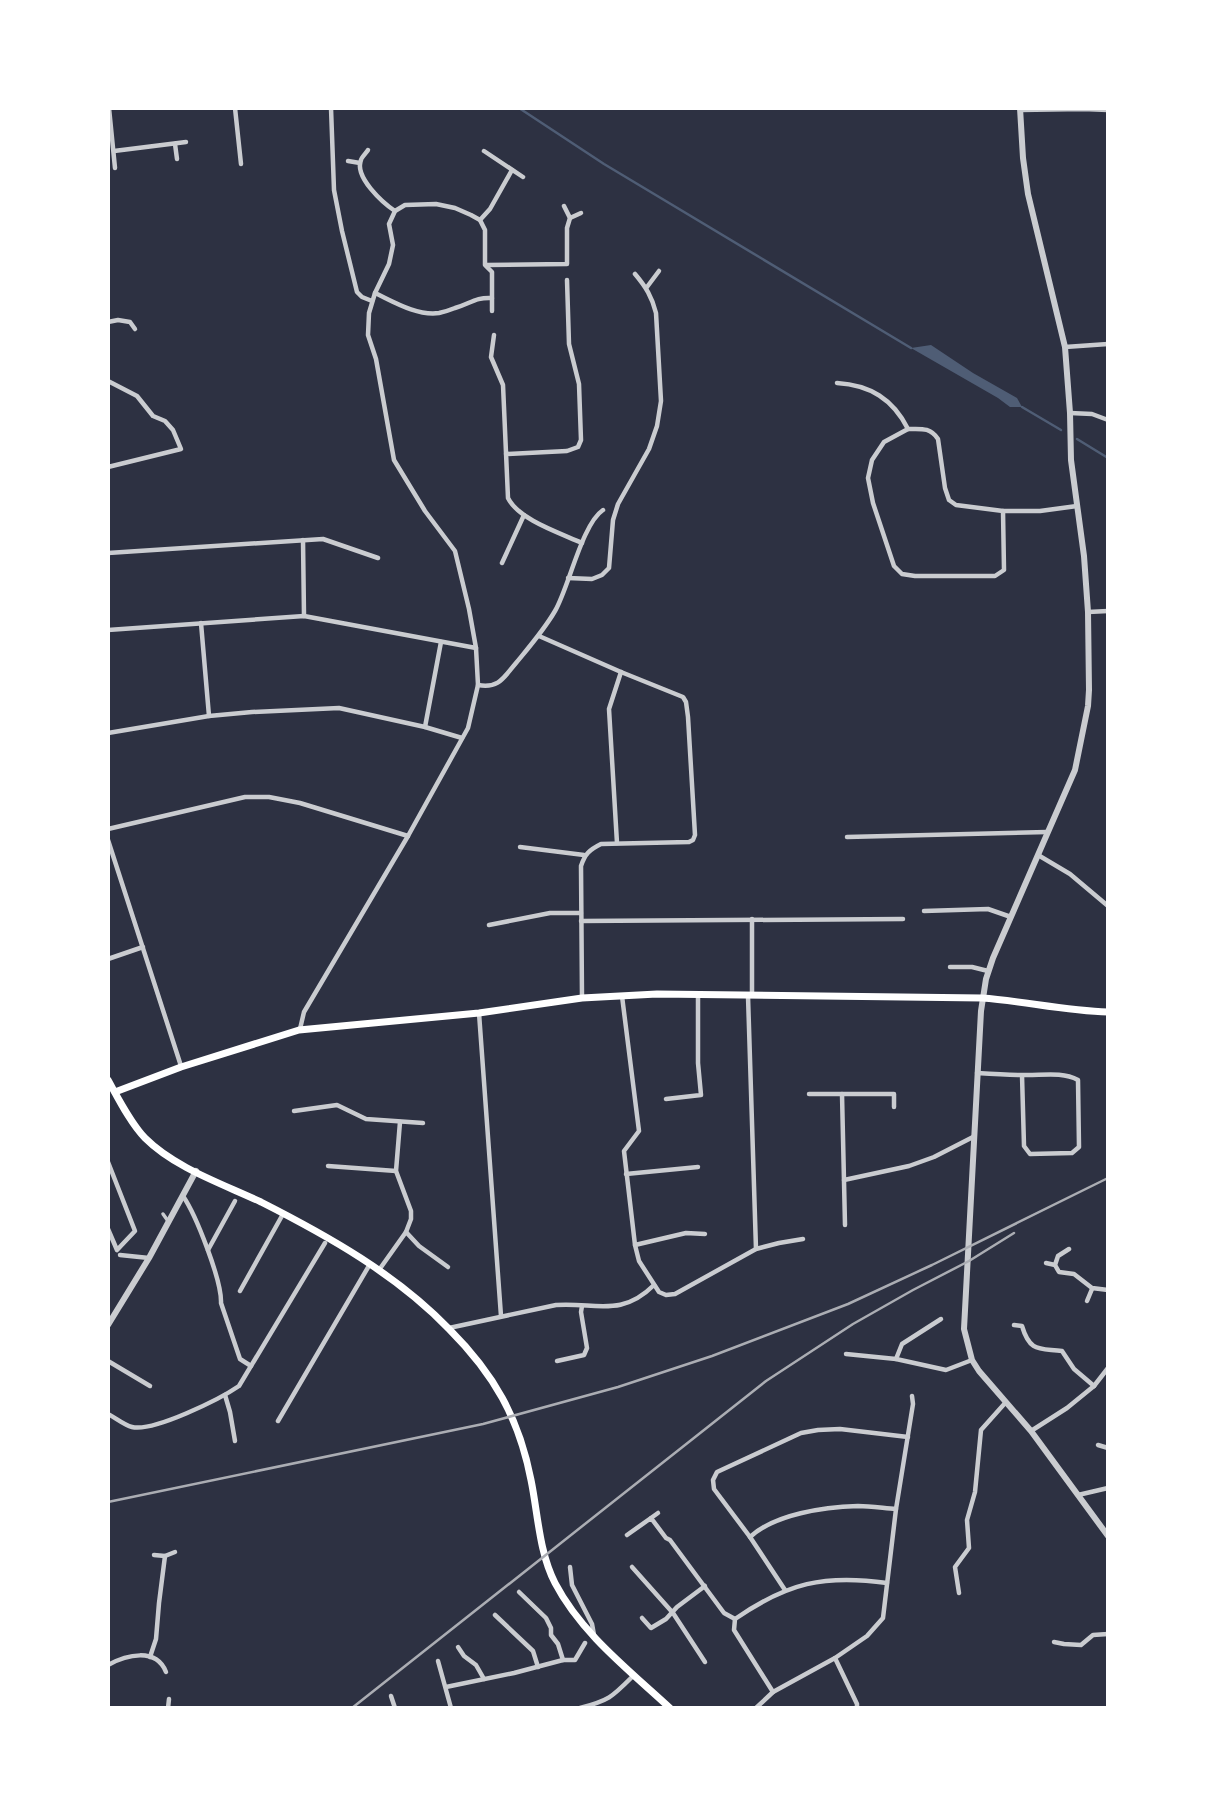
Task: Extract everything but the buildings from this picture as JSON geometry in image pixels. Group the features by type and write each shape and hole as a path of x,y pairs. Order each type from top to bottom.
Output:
{"main road":[{"path":"115,1092 181,1067 299,1030 479,1013 582,998 698,994 982,998 1108,1012"},
{"path":"108,1080 145,1139 167,1156 284,1214 370,1264 415,1297 449,1328 495,1383 509,1408 531,1479 547,1562 562,1593 594,1636 670,1707"}],"street":[{"path":"108,108 115,168"},
{"path":"235,108 241,164"},
{"path":"331,108 334,190 342,231 356,292 372,301"},
{"path":"1107,1534 1031,1431 979,1371 972,1360 964,1329 982,998 988,971 1074,770 1088,706 1088,612 1084,556 1071,460 1065,347 1028,194 1020,109 1108,110"},
{"path":"114,151 186,142"},
{"path":"175,144 177,159"},
{"path":"368,150 361,159 361,172 367,183 395,211"},
{"path":"484,151 523,177"},
{"path":"348,162 360,163"},
{"path":"480,220 490,209 512,170"},
{"path":"299,1030 304,1012 468,728 478,685 469,609 455,551 425,511 394,460 376,359 368,335 372,301 389,264 393,245 389,224 395,211 405,205 436,204 456,208 480,220 485,230 485,265 492,272 492,311"},
{"path":"485,265 567,264 569,218 564,206"},
{"path":"569,218 581,213"},
{"path":"647,287 659,271"},
{"path":"568,578 592,579 602,575 608,568 613,520 618,503 649,449 657,426 661,401 653,300 647,287 635,274"},
{"path":"506,454 567,451 578,447 581,440 579,384 569,345 568,280"},
{"path":"375,293 408,308 439,313 473,300 492,298"},
{"path":"108,322 118,320 130,323 135,329"},
{"path":"494,335 491,357 503,385 508,498 512,506 524,515 582,543"},
{"path":"1065,347 1108,344"},
{"path":"108,381 137,396 153,416 165,421 173,430 181,449 108,467"},
{"path":"837,383 854,384 884,400 900,413 908,429"},
{"path":"1070,413 1092,414 1108,420"},
{"path":"1003,511 1004,570 995,576 902,574 894,566 873,503 868,478 872,460 884,442 908,429 927,429 939,439 945,488 949,500 956,505 1003,511 1040,511 1077,506"},
{"path":"478,685 487,687 499,684 539,636 556,608 596,514 603,510"},
{"path":"502,563 524,515"},
{"path":"108,553 323,539 378,558"},
{"path":"303,540 304,616"},
{"path":"1088,612 1108,611"},
{"path":"108,630 304,616 475,648"},
{"path":"201,623 209,716"},
{"path":"539,636 683,697 688,717 695,835 693,840 601,844 584,855 580,866 582,998"},
{"path":"425,727 440,642"},
{"path":"617,843 608,709 621,672"},
{"path":"108,733 209,716 339,708 462,738"},
{"path":"108,829 245,797 270,797 300,803 408,836"},
{"path":"847,837 1048,832"},
{"path":"108,840 181,1067"},
{"path":"520,847 584,855"},
{"path":"1038,855 1070,874 1108,906"},
{"path":"924,911 988,909 1012,918"},
{"path":"489,925 550,913 581,913"},
{"path":"752,919 750,996 756,1249"},
{"path":"581,921 903,919"},
{"path":"108,958 143,947"},
{"path":"950,967 972,967 988,971"},
{"path":"666,1099 701,1095 698,994"},
{"path":"622,995 639,1131 624,1151 626,1174 639,1261 659,1292 675,1294 756,1249 803,1239"},
{"path":"479,1013 500,1317"},
{"path":"977,1073 1070,1076 1077,1080 1079,1147 1072,1153 1030,1154 1024,1146 1022,1076"},
{"path":"809,1094 894,1094 894,1107"},
{"path":"842,1094 845,1225"},
{"path":"294,1111 337,1105 366,1119 423,1123"},
{"path":"379,1270 406,1232 411,1219 411,1211 396,1171 400,1122"},
{"path":"844,1180 925,1161 973,1138"},
{"path":"108,1162 135,1231 117,1250 108,1228"},
{"path":"328,1166 396,1171"},
{"path":"626,1174 698,1167"},
{"path":"108,1325 169,1223 196,1171"},
{"path":"207,1250 240,1193"},
{"path":"183,1196 191,1207 207,1250 222,1294 221,1304 240,1359 251,1366"},
{"path":"163,1214 169,1223"},
{"path":"240,1291 284,1214"},
{"path":"406,1232 419,1246 448,1266"},
{"path":"635,1245 686,1233 705,1234"},
{"path":"108,1414 130,1427 142,1428 156,1425 225,1395 239,1386 327,1241"},
{"path":"1069,1249 1058,1255 1055,1265 1059,1272 1074,1274 1092,1288 1108,1290"},
{"path":"120,1255 149,1258"},
{"path":"1046,1263 1055,1265"},
{"path":"278,1421 370,1264"},
{"path":"449,1328 556,1305 609,1307 629,1303 654,1285"},
{"path":"1087,1301 1092,1288"},
{"path":"557,1361 584,1355 587,1348 582,1306"},
{"path":"896,1359 902,1344 941,1319"},
{"path":"1014,1325 1022,1326 1025,1338 1041,1350 1062,1351 1074,1369 1094,1386"},
{"path":"846,1354 896,1359 946,1370 972,1360"},
{"path":"108,1362 150,1386"},
{"path":"1031,1431 1067,1408 1094,1386 1108,1368"},
{"path":"225,1395 235,1441"},
{"path":"756,1707 773,1692 835,1658 867,1636 883,1618 896,1509 914,1404 912,1396"},
{"path":"959,1593 955,1567 969,1548 967,1520 975,1492 981,1430 1007,1402"},
{"path":"785,1590 714,1489 713,1480 718,1472 809,1431 839,1429 909,1437"},
{"path":"1098,1445 1108,1448"},
{"path":"1078,1495 1108,1488"},
{"path":"750,1537 770,1522 836,1507 896,1509"},
{"path":"627,1535 658,1513"},
{"path":"651,1518 724,1613 735,1619"},
{"path":"154,1555 165,1556 175,1552"},
{"path":"150,1657 156,1639 165,1556"},
{"path":"570,1567 572,1585 592,1624 594,1636"},
{"path":"632,1567 673,1614 705,1662"},
{"path":"735,1619 762,1601 810,1582 861,1579 887,1583"},
{"path":"642,1618 651,1628 673,1614 677,1607 705,1586"},
{"path":"519,1592 546,1618 563,1660"},
{"path":"495,1615 533,1651 538,1667"},
{"path":"735,1619 734,1630 773,1692"},
{"path":"1054,1642 1081,1645 1093,1635 1108,1634"},
{"path":"446,1687 563,1660 575,1660 585,1643"},
{"path":"458,1647 464,1656 476,1665 484,1679"},
{"path":"108,1665 134,1655 150,1657 159,1662 166,1672"},
{"path":"835,1658 857,1707"},
{"path":"438,1661 451,1707"},
{"path":"580,1707 603,1705 634,1675"},
{"path":"391,1696 394,1707"},
{"path":"168,1707 169,1699"}],"water":[{"path":"931,345 1017,398 1022,407 1010,407 911,348"}],"waterway":[{"path":"519,108 604,164 911,348"},
{"path":"1022,407 1061,430"},
{"path":"1077,439 1108,458"}],"railway":[{"path":"108,1502 483,1424 618,1387 712,1356 848,1304 1108,1178"},
{"path":"352,1708 766,1381 853,1324 969,1261 1014,1233"}]}
